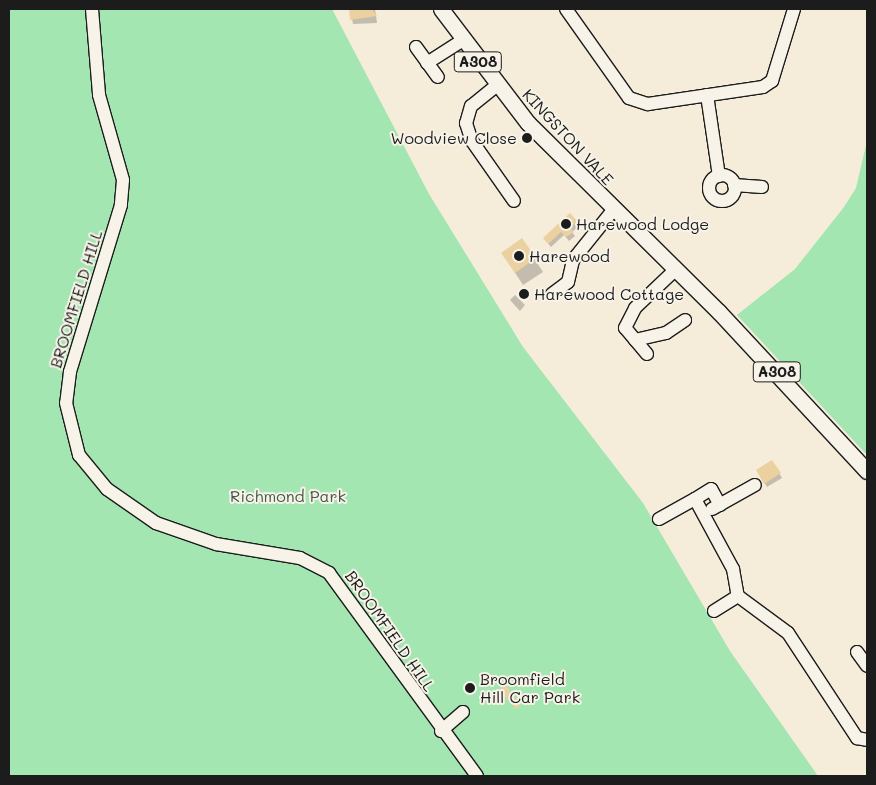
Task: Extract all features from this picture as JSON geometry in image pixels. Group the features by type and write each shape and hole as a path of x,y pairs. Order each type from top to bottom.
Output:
{"main road":[{"name":"KINGSTON VALE","path":"441,9 496,86 614,210 679,273"},
{"name":"A308","path":"679,273 867,470"}],"street":[{"name":"BROOMFIELD HILL","path":"92,9 98,95 123,180 122,205 70,372 66,403 79,456 107,489 156,522 188,537 300,558 319,567 338,582 441,731 477,776"},
{"path":"566,9 637,104 763,87 772,81 794,9"},
{"path":"427,62 463,40"},
{"path":"416,47 438,77"},
{"path":"496,86 471,106 466,123 472,141 514,200"},
{"path":"707,95 719,176"},
{"path":"719,176 710,183 714,198 728,200 734,185"},
{"path":"719,176 734,185 758,183 762,187"},
{"path":"552,294 568,282 573,260 614,210"},
{"path":"647,354 625,328 635,308 679,273"},
{"path":"635,340 666,333 685,320"},
{"path":"704,514 755,485"},
{"path":"659,519 711,489 720,504"},
{"path":"695,499 733,569 738,596 788,633 857,738 867,740"},
{"path":"714,611 738,596"},
{"path":"858,652 867,666"},
{"path":"441,731 463,712"}],"green space":[{"name":"Richmond Park","path":"9,9 332,9 429,194 523,347 643,503 730,651 818,776 9,776"},
{"path":"867,141 867,455 737,315 795,269 844,207 856,188"}],"building":[{"path":"349,9 372,9 377,16 350,20"},
{"name":"Harewood Lodge","path":"570,213 577,221 570,228 574,232 566,237 561,232 548,244 543,238"},
{"name":"Harewood","path":"522,238 536,258 515,273 501,253"},
{"path":"772,460 781,473 764,484 756,470"},
{"path":"505,684 521,705 516,709 499,690"}],"place":[{"name":"Woodview Close","path":"527,138"},
{"name":"Harewood Lodge","path":"566,224"},
{"name":"Harewood","path":"519,256"},
{"name":"Harewood Cottage","path":"524,294"},
{"name":"Broomfield Hill Car Park","path":"470,688"}]}
